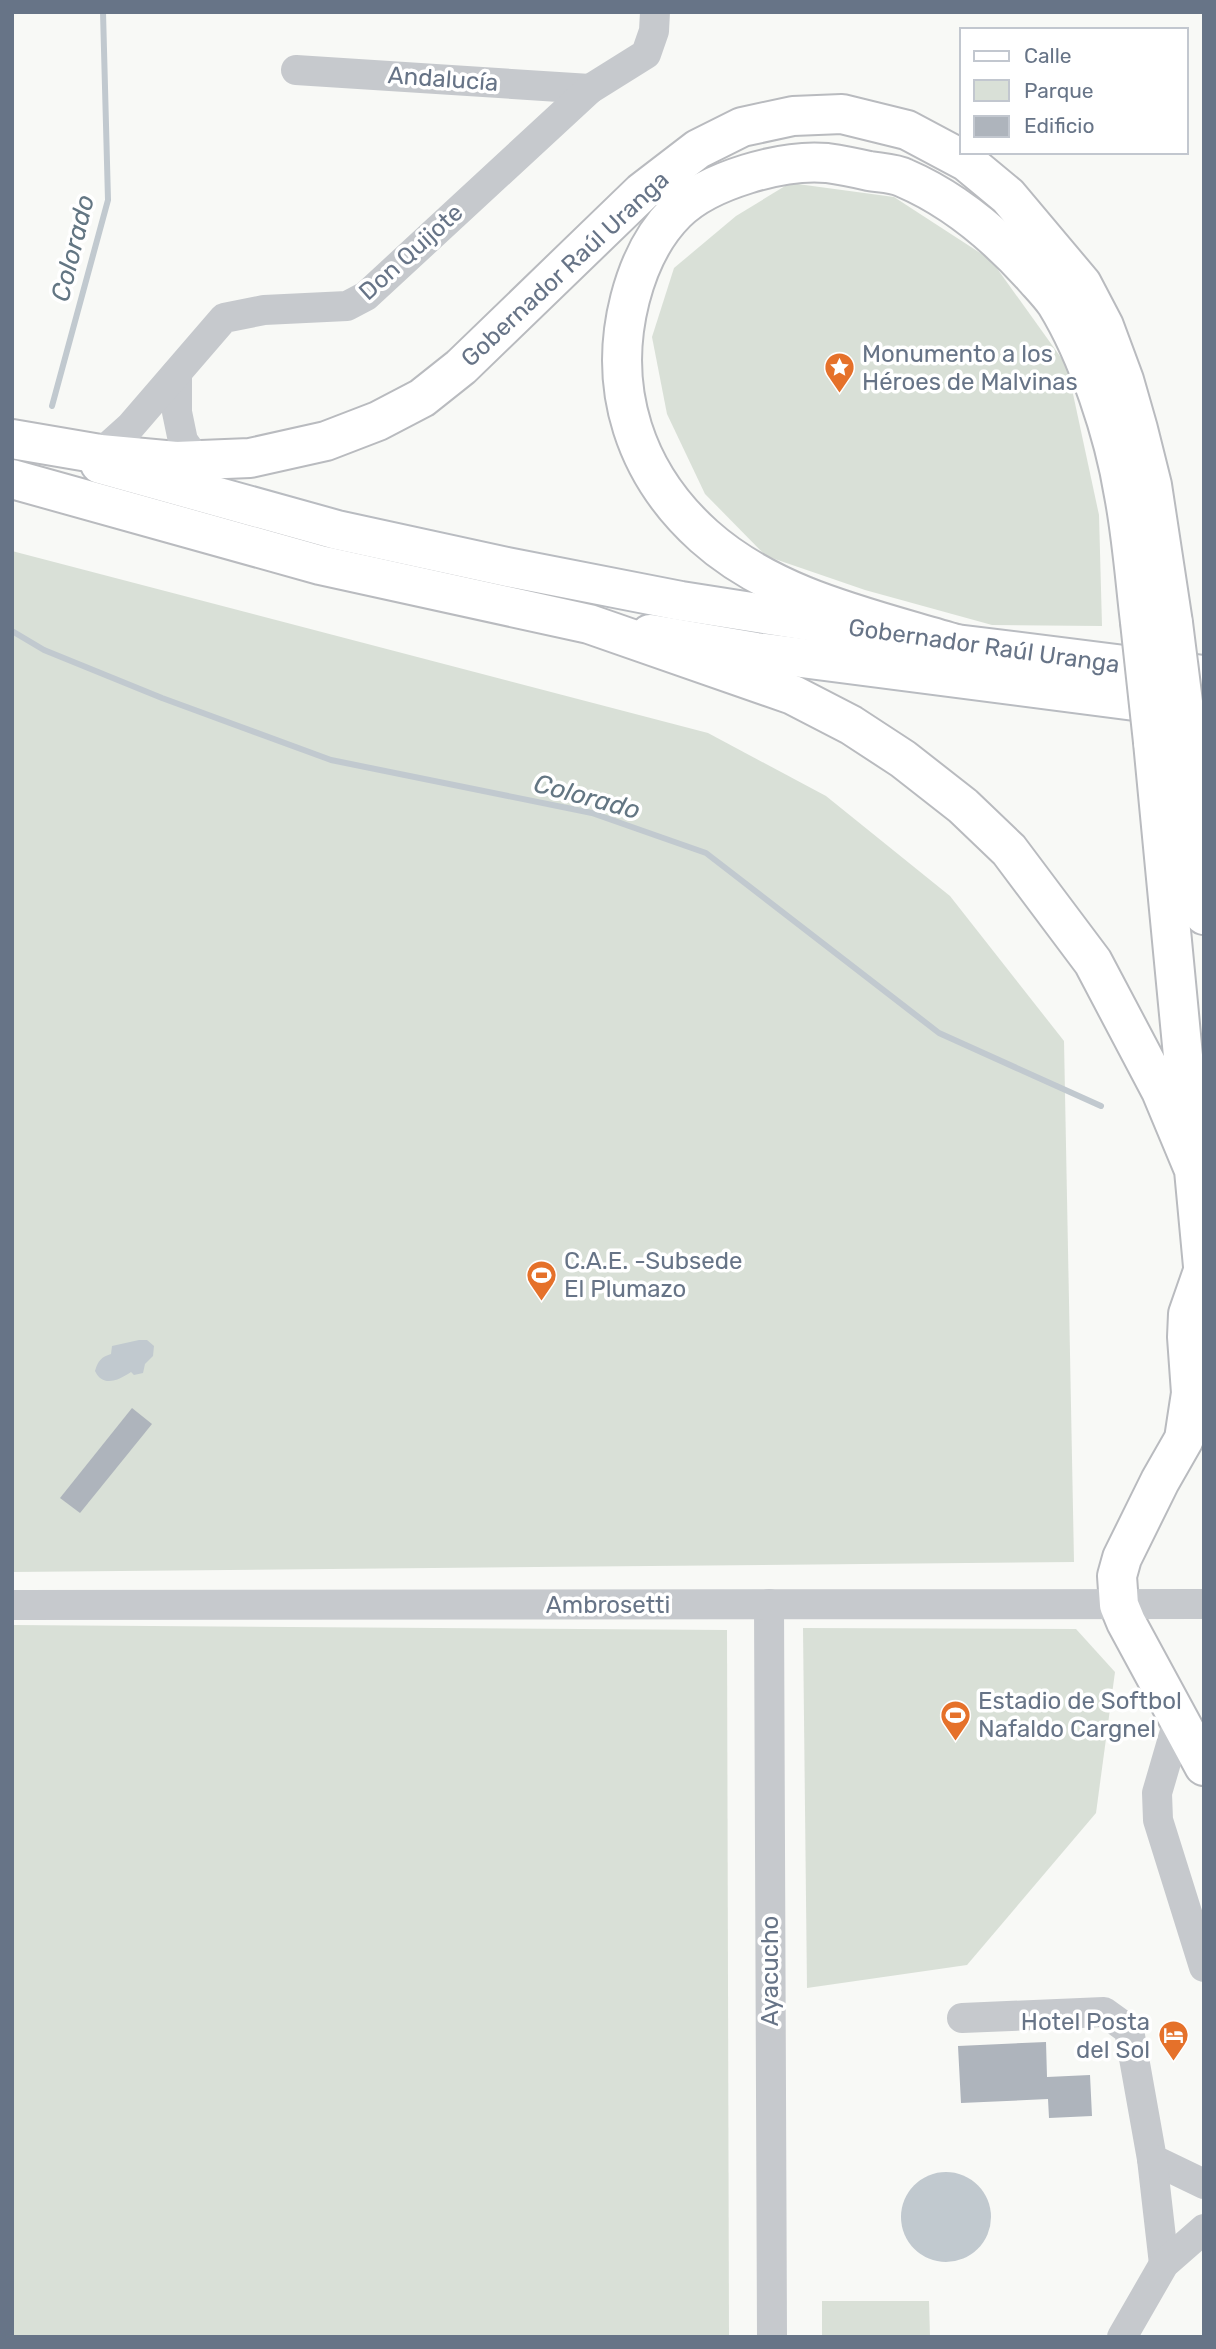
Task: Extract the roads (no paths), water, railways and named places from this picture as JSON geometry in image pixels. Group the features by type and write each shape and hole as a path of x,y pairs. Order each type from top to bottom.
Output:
{"main road":[{"name":"Gobernador Raúl Uranga","path":"12,439 100,454 176,461 195,458 250,458 327,441 378,421 422,398 461,367 642,192 698,149 742,127 793,116 842,114 907,130 967,162 1008,196 1082,284 1104,326 1124,380 1152,485 1156,623"},
{"path":"956,643 822,604 771,580 733,558 704,536 664,495 647,466 625,403 621,368 625,320 634,283 651,245 677,212 718,183 767,168 824,163 901,176 951,202 1012,253 1054,300 1082,353 1109,433 1156,623 1182,731 1204,915"},
{"name":"Gobernador Raúl Uranga","path":"12,439 337,530 481,562 681,601 956,643 1204,675"},
{"name":"Gobernador Raúl Uranga","path":"12,479 320,565 589,624 1182,731"},
{"name":"Gobernador Raúl Uranga","path":"589,624 793,695 851,725 903,759 963,806 1009,850 1093,962 1161,1091 1194,1170 1204,1277"},
{"path":"1182,731 1194,1170"},
{"path":"1203,1271 1188,1314 1191,1393 1184,1439 1122,1558 1117,1576 1119,1605 1204,1766"}],"street":[{"name":"Don Quijote","path":"100,454 130,427 224,318 264,310 347,306 366,296 590,89 646,54 654,31 655,12"},
{"name":"Andalucía","path":"296,71 590,89"},
{"path":"177,373 177,412 183,441 195,458"},
{"name":"Ayacucho","path":"769,1604 772,2337"},
{"name":"Ambrosetti","path":"12,1605 1204,1604"},
{"path":"1178,1720 1157,1793 1158,1820 1203,1962"},
{"path":"962,2018 1104,2012 1129,2030 1152,2160 1164,2264"},
{"path":"1152,2160 1204,2184"},
{"path":"1122,2337 1164,2264 1204,2229"}],"waterway":[{"name":"Colorado","path":"52,406 108,200 103,12"},
{"name":"Colorado","path":"12,631 44,650 162,698 331,760 592,813 706,853 939,1033 1101,1106"}],"place":[{"name":"Monumento a los Héroes de Malvinas","path":"839,395"},
{"name":"C.A.E. -Subsede El Plumazo","path":"541,1302"},
{"name":"Estadio de Softbol Nafaldo Cargnel","path":"955,1742"},
{"name":"Hotel Posta del Sol","path":"1173,2063"}]}
